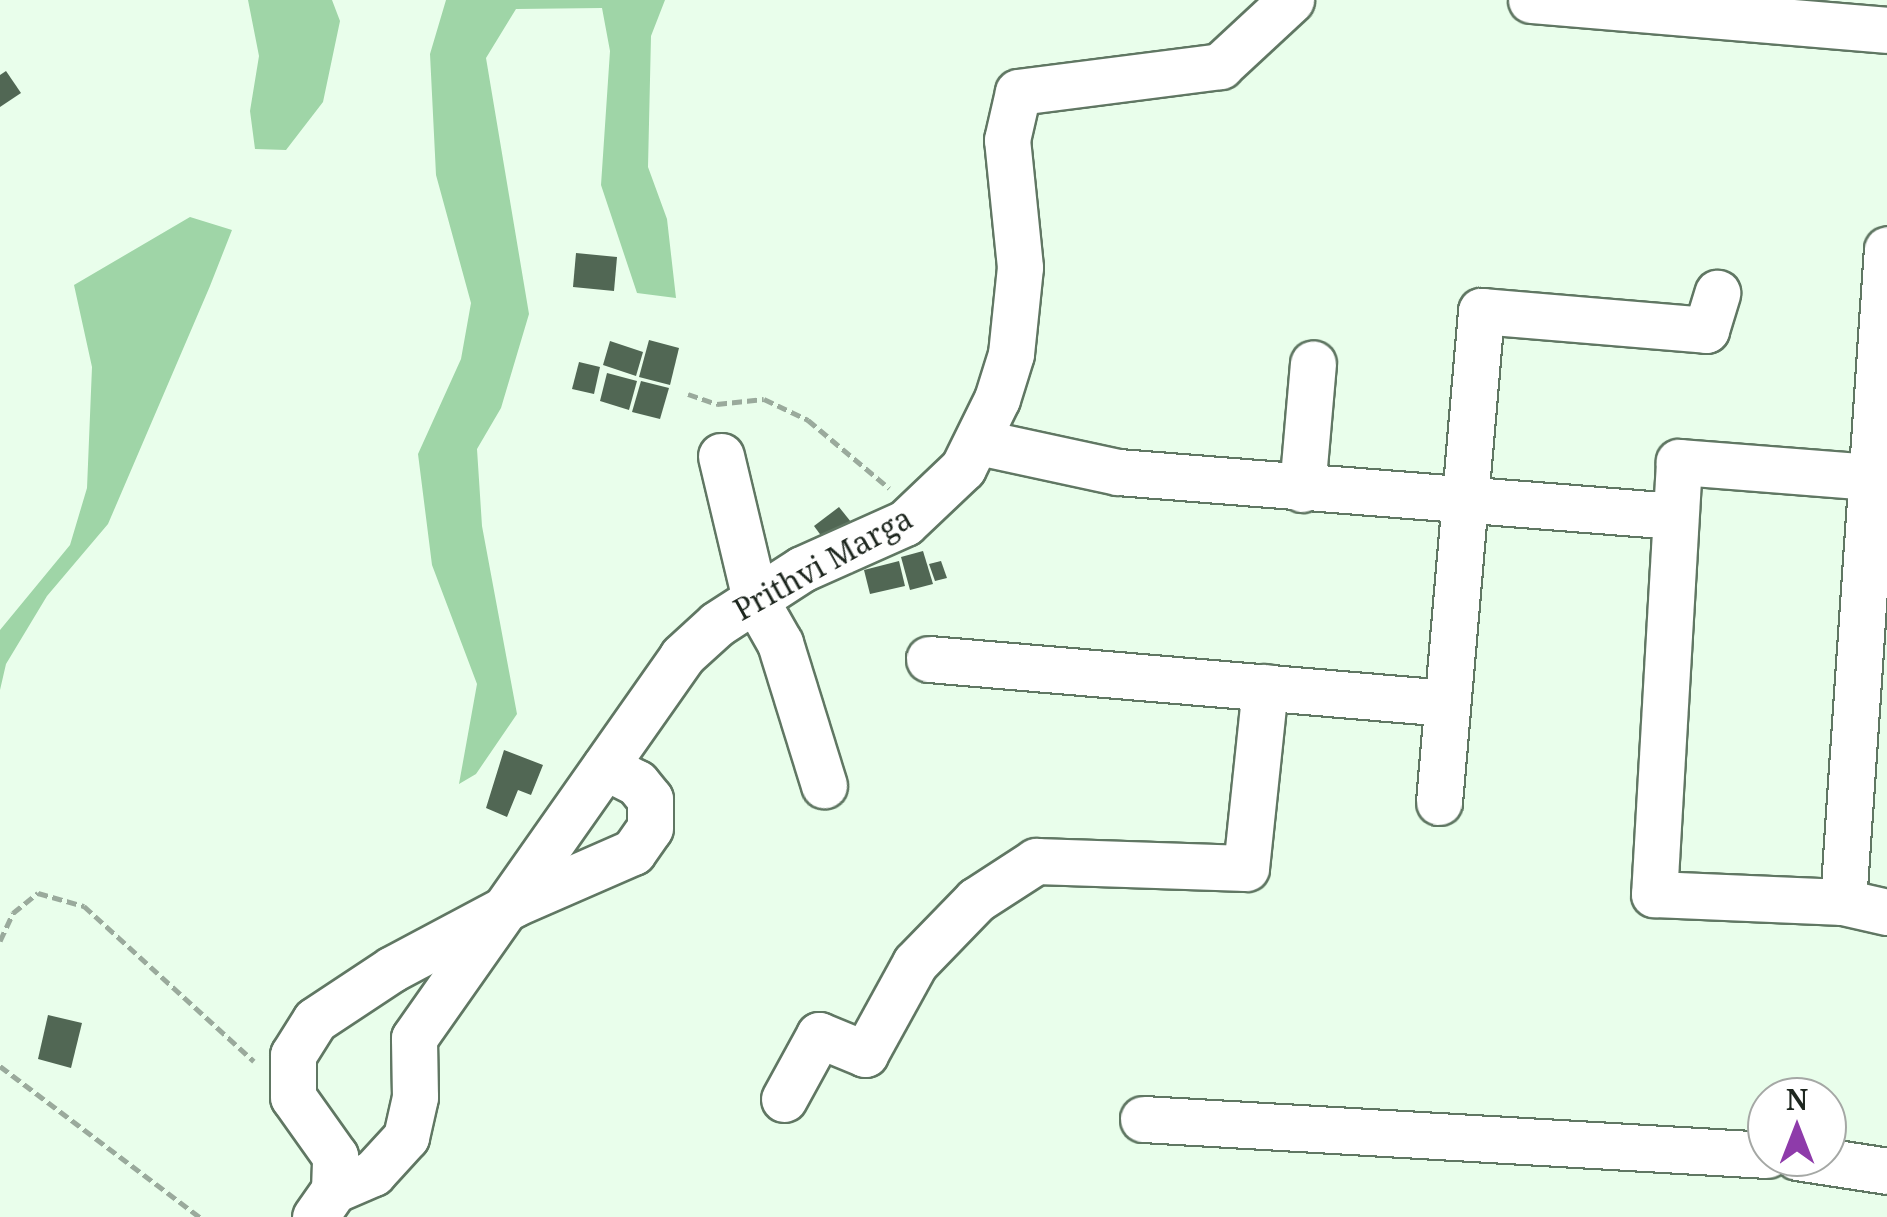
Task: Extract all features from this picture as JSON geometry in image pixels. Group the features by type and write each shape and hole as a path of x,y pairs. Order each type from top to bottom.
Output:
{"street":[{"name":"Prithvi Marga","path":"325,1204 374,1173 406,1137 415,1096 414,1038 456,972 514,904 682,656 754,600 918,512 963,468 979,442 1010,354 1018,216 1006,140 1018,92 1220,66 1291,0"},
{"path":"1531,0 1709,8 1887,30"},
{"path":"1843,902 1887,249"},
{"path":"1439,802 1482,311 1706,330 1717,293"},
{"path":"1302,489 1313,363"},
{"path":"979,442 1118,472 1465,504 1676,516"},
{"path":"720,456 754,600 780,643 824,785"},
{"path":"1871,477 1678,462 1654,894 1843,902 1887,912"},
{"path":"930,659 1448,702"},
{"path":"784,1099 819,1035 865,1054 915,962 976,900 1036,861 1246,868 1265,687"},
{"path":"325,1204 335,1156 293,1096 293,1056 314,1020 392,968 514,904 633,852 650,828 650,799 637,783 605,767"},
{"path":"1143,1120 1747,1154"},
{"path":"1847,1165 1887,1171"}],"path":[{"path":"688,394 718,404 764,400 808,420 918,512"},
{"path":"0,941 13,913 38,893 84,906 293,1096"},
{"path":"0,1066 200,1217"}],"green space":[{"path":"248,0 332,0 340,21 323,102 286,150 255,149 250,111 259,56"},
{"path":"446,0 665,0 651,36 648,167 667,219 676,298 637,293 601,185 610,51 602,8 516,9 486,58 529,314 501,408 477,449 482,526 517,714 476,774 459,784 477,684 432,565 418,454 461,359 471,303 436,175 430,54"},
{"path":"190,217 232,230 210,286 108,524 47,596 6,664 0,690 0,630 70,545 87,488 92,367 74,285"}],"building":[{"path":"6,71 21,93 0,107 0,75"},
{"path":"576,253 617,257 614,291 573,287"},
{"path":"649,340 679,348 670,385 639,377"},
{"path":"610,341 643,352 636,376 603,365"},
{"path":"579,362 600,367 594,394 572,389"},
{"path":"607,373 637,381 629,410 600,401"},
{"path":"641,381 669,388 660,419 632,412"},
{"path":"839,507 851,522 825,541 814,526"},
{"path":"923,551 933,584 910,590 901,557"},
{"path":"899,561 905,586 870,594 864,570"},
{"path":"941,561 947,578 935,581 929,564"},
{"path":"504,750 543,765 531,795 518,790 507,817 486,808"},
{"path":"48,1015 82,1023 71,1068 38,1059"}]}
